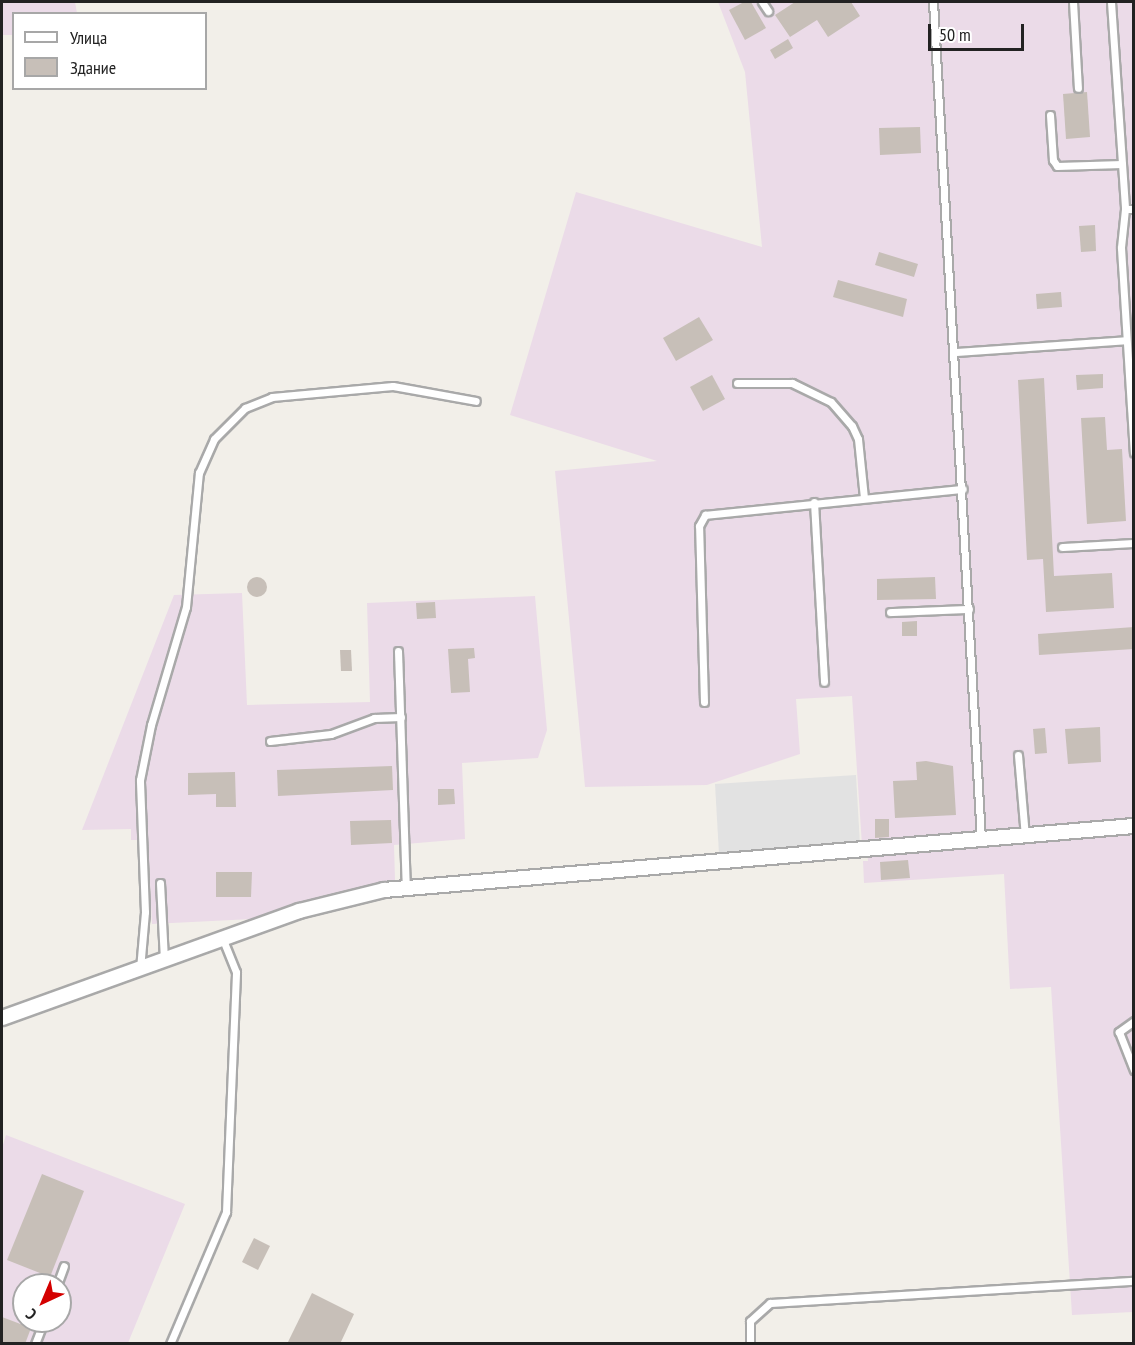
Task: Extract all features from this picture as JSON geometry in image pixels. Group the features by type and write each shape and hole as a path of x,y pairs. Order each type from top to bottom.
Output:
{"street":[{"path":"2,1018 309,908 406,887 981,842 1134,826"}],"lane":[{"path":"762,2 768,11"},
{"path":"933,2 956,352 981,842"},
{"path":"1073,2 1078,88"},
{"path":"1111,2 1122,164 1129,209 1121,248 1134,453"},
{"path":"1050,115 1053,160 1058,166 1122,164"},
{"path":"1125,317 1134,316"},
{"path":"956,352 1126,340"},
{"path":"737,383 792,383 831,402 852,426 858,439 864,498"},
{"path":"140,969 146,912 140,780 151,725 186,607 199,472 214,439 244,408 272,397 393,386 477,401"},
{"path":"704,702 701,519 710,512 963,489"},
{"path":"814,502 824,682"},
{"path":"1062,547 1134,543"},
{"path":"890,612 969,609"},
{"path":"398,651 406,887"},
{"path":"270,741 331,734 374,718 401,717"},
{"path":"1018,755 1025,837"},
{"path":"160,883 164,960"},
{"path":"170,1344 226,1212 236,972 223,939"},
{"path":"1134,1021 1119,1032 1134,1070"},
{"path":"61,1273 64,1266"},
{"path":"750,1344 750,1321 770,1303 1134,1281"}],"shaded area":[{"path":"2,2 75,2 77,12 12,12 12,35 2,35"},
{"path":"718,2 1133,2 1133,1312 1072,1315 1051,987 1010,989 1004,874 864,883 863,861 868,861 867,850 862,845 852,696 796,699 800,754 707,785 585,787 555,471 657,461 510,415 576,192 762,247 745,72"},
{"path":"242,593 247,705 370,702 367,603 535,596 547,730 538,758 462,763 465,839 394,845 395,880 350,889 252,919 152,924 148,840 131,840 131,829 82,830 174,595"},
{"path":"856,775 860,845 719,854 715,784"},
{"path":"6,1135 185,1204 128,1343 2,1343 2,1148"}],"building":[{"path":"744,2 751,2 766,28 745,40 729,10"},
{"path":"795,2 851,2 860,16 828,37 817,20 790,37 775,15"},
{"path":"788,39 793,48 775,59 770,50"},
{"path":"1087,92 1090,137 1066,139 1063,94"},
{"path":"920,127 921,153 880,155 879,128"},
{"path":"1095,225 1096,251 1081,252 1079,226"},
{"path":"879,252 918,264 914,277 875,265"},
{"path":"838,280 907,299 903,317 833,297"},
{"path":"1061,292 1062,307 1037,309 1036,294"},
{"path":"699,317 713,340 676,361 663,338"},
{"path":"1103,374 1103,388 1077,390 1076,375"},
{"path":"712,375 725,399 703,411 690,387"},
{"path":"1044,378 1054,576 1112,573 1114,608 1046,612 1043,559 1027,560 1018,380"},
{"path":"1105,417 1107,450 1122,449 1126,521 1087,524 1081,418"},
{"path":"257,577 264,580 267,587 264,594 257,597 250,594 247,587 250,580"},
{"path":"935,577 936,599 877,600 877,579"},
{"path":"435,602 436,618 417,619 416,603"},
{"path":"917,621 917,636 902,636 902,622"},
{"path":"1134,627 1134,649 1039,655 1038,634"},
{"path":"474,648 475,658 468,659 470,692 451,693 448,649"},
{"path":"340,650 351,650 352,671 341,671"},
{"path":"1100,727 1101,762 1068,764 1065,729"},
{"path":"1045,728 1047,753 1035,754 1033,729"},
{"path":"926,761 953,766 956,815 895,818 893,781 917,780 916,762"},
{"path":"392,766 393,790 278,796 277,770"},
{"path":"235,772 236,807 216,807 216,794 188,795 188,773"},
{"path":"438,789 454,789 455,804 438,805"},
{"path":"875,819 889,819 889,837 875,838"},
{"path":"391,820 392,843 351,845 350,821"},
{"path":"908,860 910,878 881,880 880,862"},
{"path":"216,872 252,872 251,897 216,897"},
{"path":"42,1174 84,1191 52,1273 40,1273 7,1260"},
{"path":"254,1238 270,1246 258,1270 242,1262"},
{"path":"312,1293 354,1314 340,1344 287,1344"},
{"path":"2,1317 12,1321 12,1333 29,1333 25,1344 2,1344"}]}
